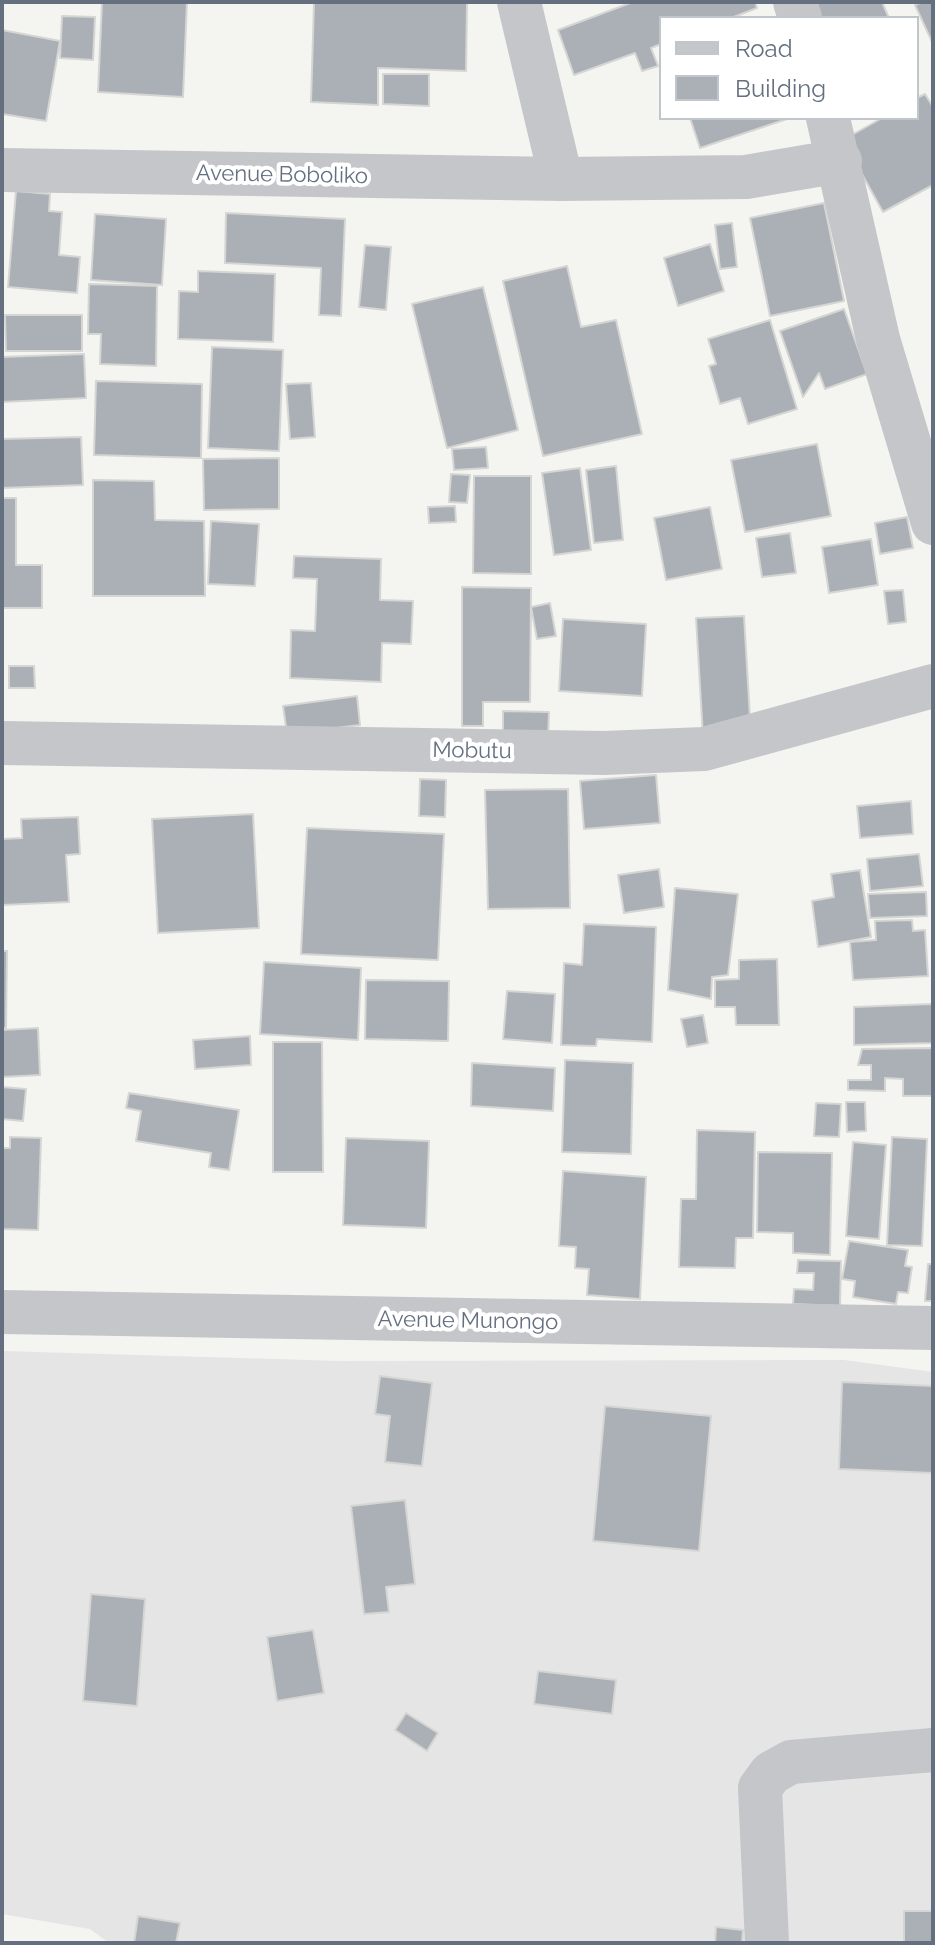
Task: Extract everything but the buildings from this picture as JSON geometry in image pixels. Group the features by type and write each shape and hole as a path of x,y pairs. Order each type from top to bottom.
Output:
{"street":[{"path":"519,2 561,179"},
{"path":"829,120 878,339 933,523"},
{"name":"Avenue Boboliko","path":"2,170 561,179 746,177 840,161"},
{"name":"Mobutu","path":"2,743 604,753 704,749 933,686"},
{"name":"Avenue Munongo","path":"2,1312 933,1328"},
{"path":"767,1943 760,1788 771,1773 791,1762 933,1750"}],"shaded area":[{"path":"2,1351 340,1361 844,1360 933,1372 933,1943 109,1943 90,1929 2,1914"}]}
